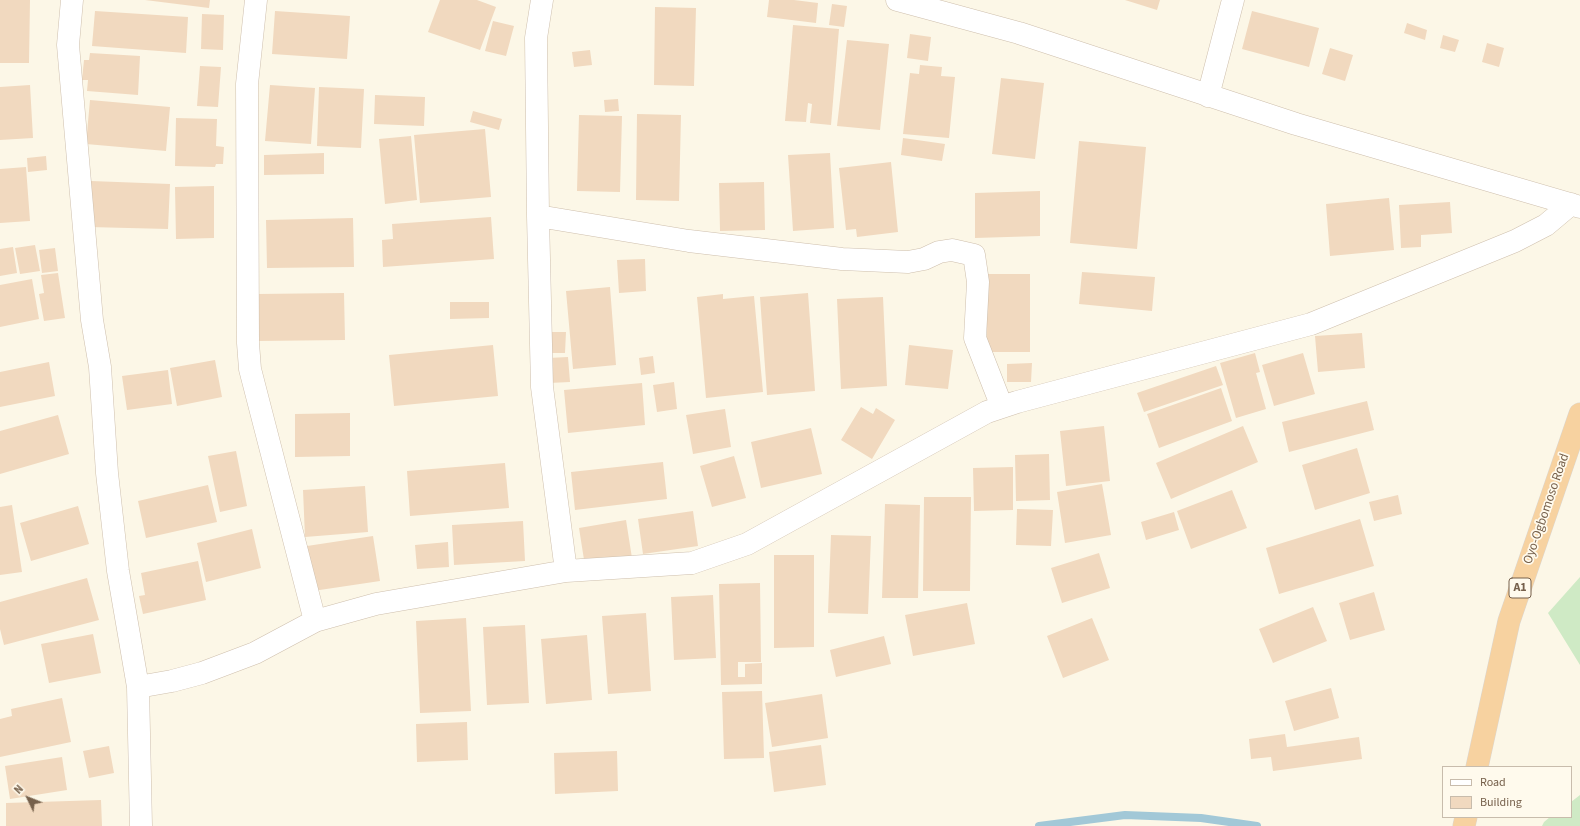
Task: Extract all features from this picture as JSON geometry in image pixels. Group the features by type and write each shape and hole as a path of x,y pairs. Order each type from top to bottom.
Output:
{"highway":[{"name":"Oyo-Ogbomoso Road","path":"1477,766 1509,621 1580,414"}],"street":[{"path":"72,0 68,45 92,320 100,367 107,472 118,571 138,686 141,826"},
{"path":"256,0 247,84 248,343 250,369 314,621"},
{"path":"542,0 536,38 542,387 566,571"},
{"path":"896,0 1019,33 1296,124 1576,205"},
{"path":"1208,96 1233,0"},
{"path":"138,686 172,681 215,668 255,653 314,621 376,604 566,571 692,563 747,544 987,412 1311,324 1515,241 1546,225 1576,205"},
{"path":"538,216 689,241 842,259 908,262 924,259 939,252 952,250 974,255 978,282 975,338 1002,408"}],"green space":[{"path":"1580,577 1580,665 1548,613"},
{"path":"1580,795 1580,826 1542,826 1549,818 1572,818 1572,801"}],"building":[{"path":"0,0 30,0 29,63 0,63"},
{"path":"145,0 210,0 209,8"},
{"path":"440,0 477,0 496,7 480,50 428,32"},
{"path":"769,0 794,0 818,3 816,23 767,17"},
{"path":"1125,0 1160,0 1157,10"},
{"path":"832,4 847,6 844,27 829,25"},
{"path":"655,7 696,8 694,86 654,85"},
{"path":"95,11 188,17 186,53 92,46"},
{"path":"275,11 350,16 347,59 272,54"},
{"path":"1252,11 1319,28 1309,67 1242,49"},
{"path":"202,14 224,15 223,50 201,49"},
{"path":"493,21 514,26 506,56 485,51"},
{"path":"1407,23 1427,30 1425,40 1404,33"},
{"path":"793,25 839,29 831,125 810,123 812,104 808,103 806,122 785,121"},
{"path":"910,34 931,37 928,61 907,58"},
{"path":"1443,35 1459,40 1455,52 1440,48"},
{"path":"847,40 889,44 880,130 837,126"},
{"path":"1487,43 1504,48 1499,67 1482,62"},
{"path":"1330,48 1353,55 1345,81 1322,74"},
{"path":"590,50 592,65 574,67 572,52"},
{"path":"90,53 140,56 138,95 87,91 88,80 82,80 84,60 89,60"},
{"path":"920,65 942,67 941,76 955,77 949,138 903,134 910,73 919,74"},
{"path":"200,66 221,67 218,107 197,106"},
{"path":"1001,78 1044,83 1035,159 992,154"},
{"path":"30,85 33,138 0,140 0,87"},
{"path":"270,85 315,88 311,144 265,141"},
{"path":"319,87 364,89 361,148 317,146"},
{"path":"375,95 425,97 424,126 374,124"},
{"path":"618,99 619,111 605,112 604,100"},
{"path":"90,100 170,107 166,151 86,144"},
{"path":"473,111 502,119 499,130 470,122"},
{"path":"637,114 681,115 679,201 636,200"},
{"path":"579,115 622,116 620,192 577,191"},
{"path":"176,118 217,119 216,146 224,147 223,164 216,164 215,167 175,166"},
{"path":"485,129 491,197 420,203 414,135"},
{"path":"411,136 417,200 385,204 379,139"},
{"path":"903,138 945,144 942,161 901,155"},
{"path":"1079,141 1146,147 1137,249 1070,243"},
{"path":"324,153 324,174 264,175 264,155"},
{"path":"830,153 834,228 793,231 788,155"},
{"path":"46,156 47,170 28,172 27,158"},
{"path":"891,162 898,232 857,237 856,229 846,230 839,168"},
{"path":"26,167 30,221 0,223 0,169"},
{"path":"91,181 170,184 168,229 89,227"},
{"path":"764,182 765,230 720,231 719,183"},
{"path":"214,186 214,238 176,239 175,187"},
{"path":"1040,191 1040,236 975,238 975,193"},
{"path":"1389,198 1394,250 1330,256 1326,204"},
{"path":"1450,202 1452,233 1421,235 1421,247 1401,248 1399,205"},
{"path":"491,217 494,259 383,267 382,240 393,239 392,224"},
{"path":"353,218 354,267 267,268 266,220"},
{"path":"35,245 40,271 20,274 15,248"},
{"path":"13,247 17,273 0,276 0,249"},
{"path":"55,248 58,271 42,273 39,250"},
{"path":"645,259 646,291 619,293 617,260"},
{"path":"1082,272 1155,277 1152,311 1079,304"},
{"path":"58,273 65,318 44,321 39,294 44,293 41,275"},
{"path":"987,274 1030,274 1030,352 987,352"},
{"path":"32,279 39,319 0,327 0,285"},
{"path":"610,287 616,365 573,369 566,291"},
{"path":"344,293 345,340 258,341 257,294"},
{"path":"808,293 815,391 767,395 760,297"},
{"path":"723,294 723,299 754,296 763,392 706,398 697,297"},
{"path":"883,297 887,386 841,389 837,299"},
{"path":"450,302 489,302 489,318 450,319"},
{"path":"549,332 566,332 565,353 549,353"},
{"path":"1362,333 1365,368 1318,372 1315,336"},
{"path":"493,345 498,396 394,406 389,355"},
{"path":"909,345 953,350 948,389 905,385"},
{"path":"1255,353 1260,372 1256,373 1266,409 1236,418 1220,363"},
{"path":"1303,353 1315,394 1274,406 1262,365"},
{"path":"653,356 655,373 641,375 639,358"},
{"path":"568,357 570,382 549,383 548,358"},
{"path":"215,360 222,397 177,406 170,368"},
{"path":"49,362 55,396 0,407 0,372"},
{"path":"1032,363 1031,382 1007,382 1007,364"},
{"path":"1216,366 1223,385 1144,412 1137,393"},
{"path":"168,370 172,404 127,410 122,376"},
{"path":"674,382 677,409 657,412 653,385"},
{"path":"642,383 645,425 568,433 564,390"},
{"path":"1221,388 1232,421 1159,448 1147,414"},
{"path":"1367,401 1374,430 1289,452 1282,422"},
{"path":"861,407 873,414 876,408 895,420 872,459 841,440"},
{"path":"725,409 731,447 693,454 686,415"},
{"path":"350,413 350,456 295,457 295,414"},
{"path":"58,415 69,454 0,474 0,431"},
{"path":"1104,426 1110,481 1066,486 1060,431"},
{"path":"1243,426 1258,462 1171,499 1156,463"},
{"path":"811,428 822,474 761,488 751,442"},
{"path":"1357,448 1370,493 1315,510 1302,465"},
{"path":"236,451 247,506 220,512 208,456"},
{"path":"1049,454 1050,500 1016,501 1015,455"},
{"path":"734,456 746,498 712,507 700,466"},
{"path":"663,462 667,499 575,510 571,472"},
{"path":"505,463 509,508 410,516 407,471"},
{"path":"1013,467 1013,510 974,511 973,468"},
{"path":"1102,484 1111,535 1065,543 1057,492"},
{"path":"208,485 217,522 146,538 138,501"},
{"path":"365,486 368,532 305,537 303,490"},
{"path":"1232,490 1247,528 1191,549 1177,511"},
{"path":"1398,495 1402,514 1374,521 1369,502"},
{"path":"924,497 971,497 970,591 923,591"},
{"path":"885,504 920,505 918,598 882,598"},
{"path":"12,505 22,572 0,575 0,507"},
{"path":"78,506 89,544 31,561 20,523"},
{"path":"1017,509 1053,510 1051,546 1016,545"},
{"path":"693,511 698,546 643,554 638,519"},
{"path":"1174,512 1179,530 1146,540 1141,522"},
{"path":"1360,519 1374,566 1279,594 1266,548"},
{"path":"626,520 632,558 585,566 579,528"},
{"path":"523,521 525,561 454,565 452,525"},
{"path":"252,529 261,568 206,582 197,543"},
{"path":"831,535 871,536 868,614 828,613"},
{"path":"373,536 380,581 313,591 307,546"},
{"path":"448,542 449,567 417,569 415,545"},
{"path":"1099,553 1110,588 1062,603 1051,568"},
{"path":"774,555 814,555 814,647 774,648"},
{"path":"198,561 206,600 143,614 139,596 145,595 141,573"},
{"path":"87,578 99,620 4,645 0,629 0,602"},
{"path":"760,583 761,662 738,662 738,677 745,677 745,664 762,663 762,684 721,685 719,584"},
{"path":"1374,592 1385,630 1350,640 1339,603"},
{"path":"713,595 716,658 674,660 671,597"},
{"path":"967,603 975,644 913,656 905,615"},
{"path":"1313,607 1327,641 1273,663 1259,629"},
{"path":"646,613 651,691 608,694 602,616"},
{"path":"466,618 471,711 420,713 416,621"},
{"path":"1092,618 1109,660 1063,678 1047,636"},
{"path":"525,625 529,703 487,705 483,627"},
{"path":"93,634 101,673 49,683 41,644"},
{"path":"587,635 592,700 546,704 541,639"},
{"path":"884,636 891,664 836,677 830,650"},
{"path":"1331,688 1339,718 1294,731 1285,701"},
{"path":"762,691 764,758 724,759 722,692"},
{"path":"822,694 828,738 772,747 765,703"},
{"path":"62,698 71,742 0,757 0,719 12,716 11,709"},
{"path":"467,722 468,760 417,762 416,724"},
{"path":"1285,734 1287,747 1359,737 1362,759 1273,771 1271,757 1251,759 1249,739"},
{"path":"821,745 826,785 774,792 769,752"},
{"path":"109,746 114,773 89,778 83,751"},
{"path":"617,751 618,791 555,794 554,753"},
{"path":"62,757 67,790 10,799 5,766"},
{"path":"101,800 102,826 6,826 6,803"}],"waterway":[{"path":"1039,826 1125,815 1201,818 1257,826"}]}
